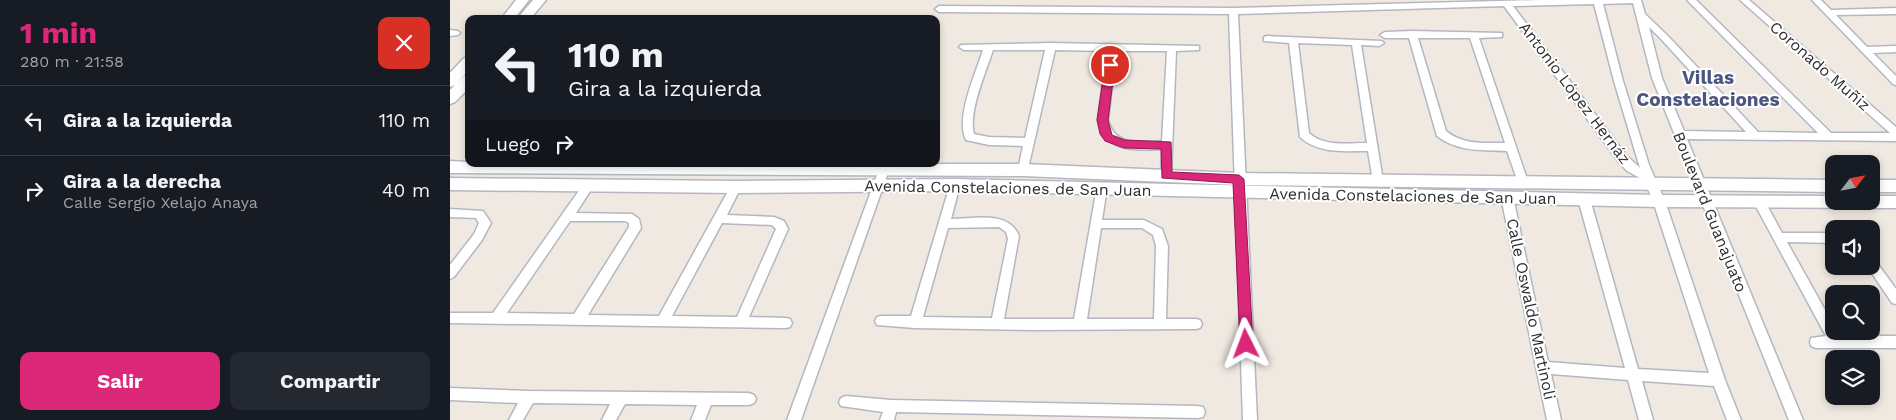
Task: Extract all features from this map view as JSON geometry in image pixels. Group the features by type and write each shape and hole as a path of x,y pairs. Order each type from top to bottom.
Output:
{"street":[{"path":"511,15 524,0"},
{"path":"527,15 540,0"},
{"path":"1144,0 1146,10"},
{"path":"941,4 1233,12 1636,0"},
{"name":"Boulevard Guanajuato","path":"1636,0 1657,78 1705,201 1796,420"},
{"path":"1691,0 1827,135"},
{"name":"Coronado Muñiz","path":"1744,0 1896,133"},
{"path":"1816,0 1896,82"},
{"path":"1598,1 1614,70 1650,181 1659,201 1718,380 1734,420"},
{"name":"Antonio López Hernáz","path":"1507,4 1622,158 1631,168 1650,181"},
{"path":"1233,12 1250,420"},
{"path":"1828,12 1896,12"},
{"path":"1641,15 1756,135"},
{"path":"1412,34 1441,133 1451,141 1461,144 1512,147"},
{"path":"1386,35 1499,35"},
{"path":"1474,36 1523,182"},
{"path":"1267,39 1378,42"},
{"path":"1293,41 1304,134 1312,141 1321,144 1373,147"},
{"path":"1356,42 1378,181"},
{"path":"1023,170 1051,46"},
{"path":"1112,46 1103,120 1104,132 1114,142 1167,145"},
{"path":"964,47 1112,46 1196,48"},
{"path":"989,47 968,118 968,133 970,137 989,141 1028,142"},
{"path":"1166,175 1172,47"},
{"path":"1866,50 1896,49"},
{"path":"450,82 465,65"},
{"path":"450,99 465,83"},
{"path":"1679,135 1896,137"},
{"name":"Avenida Constelaciones de San Juan","path":"450,167 465,167"},
{"name":"Avenida Constelaciones de San Juan","path":"669,167 885,167 1023,170 1166,175 1239,186 1507,198 1896,202"},
{"path":"794,420 885,167"},
{"name":"Avenida Constelaciones de San Juan","path":"450,184 1102,187 1239,186 1378,181 1650,181 1700,185 1825,186"},
{"path":"496,320 589,185"},
{"path":"915,323 955,185"},
{"path":"663,321 736,186"},
{"path":"1880,186 1896,186"},
{"path":"1080,324 1102,187"},
{"name":"Calle Oswaldo Martinoli","path":"1507,198 1554,420"},
{"path":"1584,199 1646,420"},
{"path":"1759,201 1836,342"},
{"path":"450,213 479,214 485,223 478,237 450,274"},
{"path":"568,217 625,217 632,218 636,222 577,320"},
{"path":"719,219 774,221 780,224 782,229 741,322"},
{"path":"943,224 1000,223 1007,226 1013,232 1014,239 997,323"},
{"path":"1096,224 1144,224 1158,232 1162,246 1160,323"},
{"path":"1778,237 1825,238"},
{"path":"1879,275 1896,299"},
{"path":"450,318 786,323"},
{"path":"881,321 1034,325 1196,324"},
{"path":"1816,342 1896,342"},
{"path":"1544,368 1718,380"},
{"path":"450,394 706,400 749,399"},
{"path":"516,420 529,397"},
{"path":"609,420 621,398"},
{"path":"698,420 706,400"},
{"path":"846,402 889,413 978,414 1023,407 1067,414 1158,416 1198,412"}],"district":[{"name":"Villas Constelaciones","path":"1708,88"}],"route":[{"path":"1110,65 1103,120 1104,132 1108,138 1114,142 1124,144 1167,145 1166,175 1239,179 1246,344"}]}
